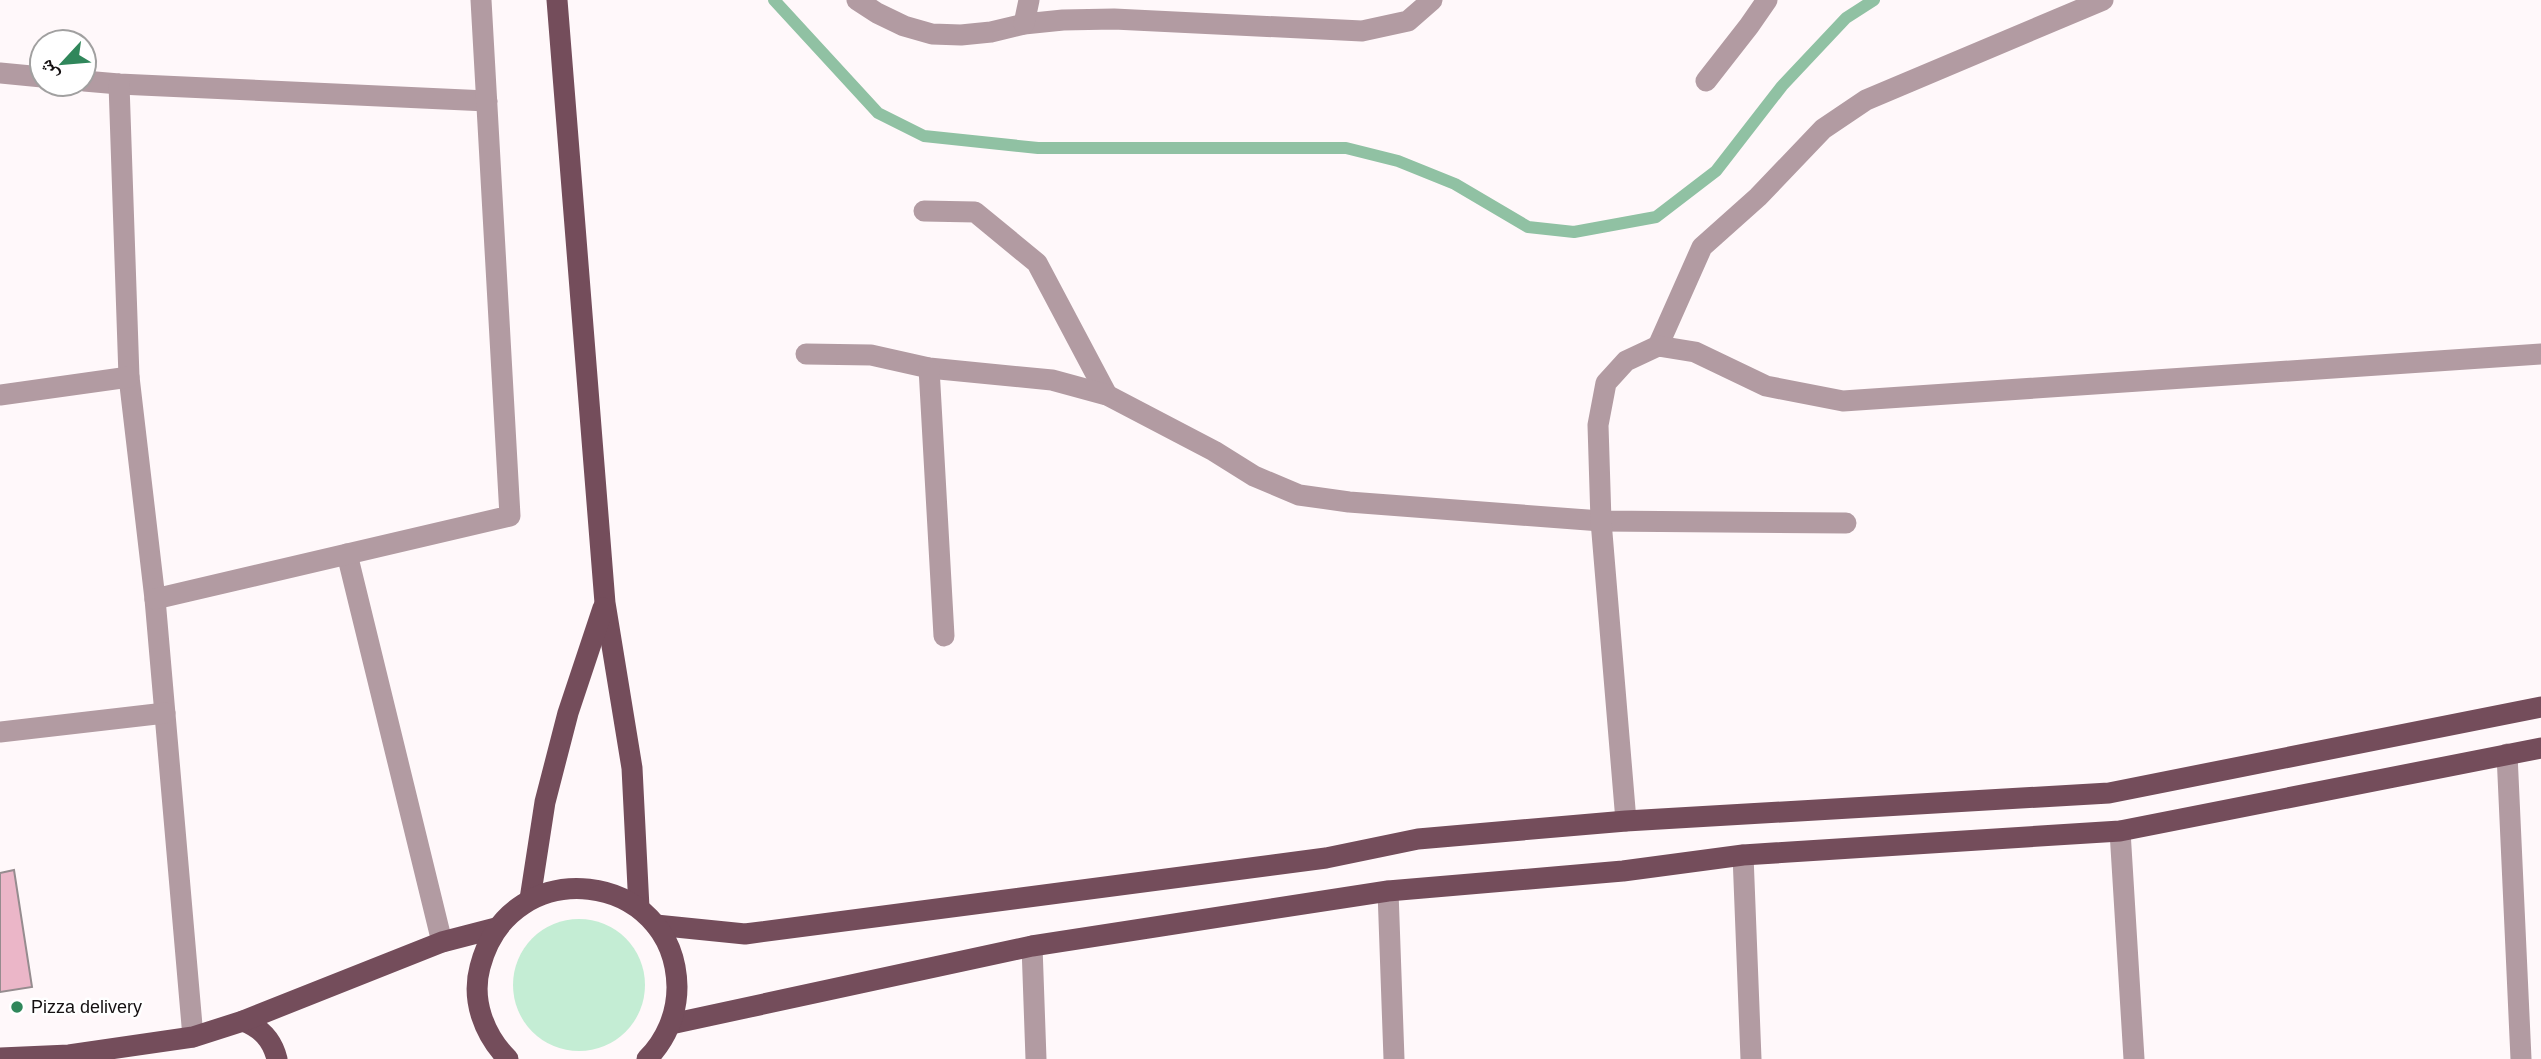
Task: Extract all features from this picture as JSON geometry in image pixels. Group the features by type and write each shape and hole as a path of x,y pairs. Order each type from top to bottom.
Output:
{"main road":[{"path":"557,0 605,603 632,768 639,908"},
{"path":"530,899 545,802 568,713 605,603"},
{"path":"656,925 745,934 1326,858 1418,839 1626,821 2109,793 2541,707"},
{"path":"671,1024 1032,946 1388,891 1623,871 1743,855 2120,831 2541,748"},
{"path":"508,1059 485,1028 478,1002 477,976 484,951 496,928 512,911 530,899 567,888 605,891 639,908 656,925 669,947 677,972 677,999 671,1024 653,1056"},
{"path":"0,1058 69,1055 193,1037 243,1021 442,942 496,928"},
{"path":"243,1021 259,1027 270,1042 277,1059"}],"street":[{"path":"155,599 510,516 481,0"},
{"path":"858,0 904,26 932,34 961,35 991,32 1024,24 1114,19 1362,31 1408,22 1432,0"},
{"path":"1024,24 1029,0"},
{"path":"1706,81 1767,0"},
{"path":"1658,346 1702,247 1758,197 1823,129 1866,100 2103,0"},
{"path":"0,73 28,76"},
{"path":"98,83 487,100"},
{"path":"119,85 129,377 155,599 193,1037"},
{"path":"924,211 975,212 1037,263 1107,395"},
{"path":"1626,821 1601,521 1598,425 1606,383 1626,361 1658,346 1695,352 1766,386 1843,401 2541,354"},
{"path":"806,354 870,355 929,368 1052,380 1107,395 1254,476 1298,495 1349,502 1601,521 1846,523"},
{"path":"929,368 944,636"},
{"path":"0,395 129,377"},
{"path":"347,554 442,942"},
{"path":"0,732 165,713"},
{"path":"2507,754 2521,1059"},
{"path":"2120,831 2134,1059"},
{"path":"1743,855 1751,1059"},
{"path":"1388,891 1394,1059"},
{"path":"1032,946 1036,1059"}],"green space":[{"path":"579,919 604,924 616,930 634,948 640,960 645,985 640,1010 634,1022 616,1040 604,1046 579,1051 554,1046 542,1040 524,1022 518,1010 513,985 518,960 524,948 542,930 554,924"}],"building":[{"path":"14,870 32,987 0,992 0,873"}],"waterway":[{"path":"774,0 878,113 924,136 1038,148 1346,148 1398,161 1455,184 1528,227 1574,232 1656,217 1716,171 1782,86 1846,18 1874,0"}],"place":[{"name":"Pizza delivery","path":"17,1007"}]}
